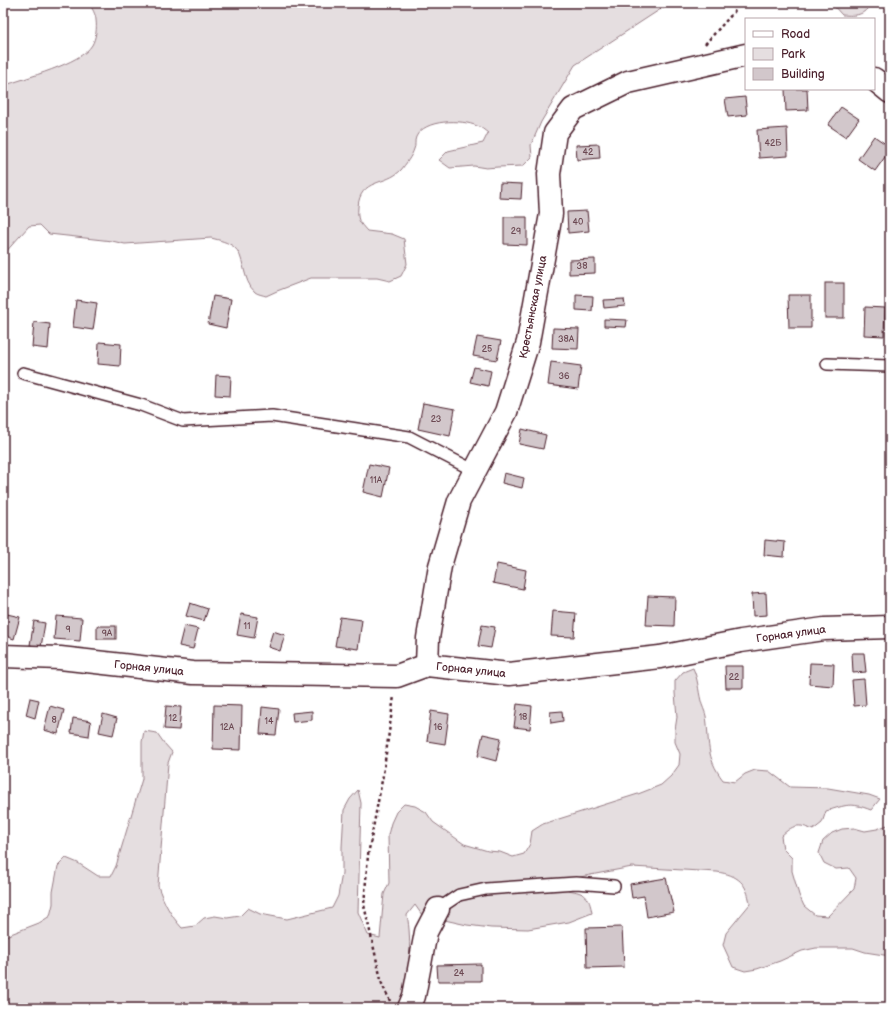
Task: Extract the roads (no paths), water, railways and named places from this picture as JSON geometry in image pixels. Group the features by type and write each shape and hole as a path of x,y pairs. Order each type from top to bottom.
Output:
{"street":[{"name":"Крестьянская улица","path":"427,665 428,638 440,566 459,501 506,412 528,342 551,214 549,174 555,133 573,109 628,82 745,55"},
{"path":"875,80 890,92"},
{"name":"Горная улица","path":"3,656 60,658 193,673 397,676 427,665 509,674 660,657 741,641 824,629 890,627"},
{"path":"400,1005 414,996 426,932 438,909"}],"lane":[{"path":"827,364 890,366"},
{"path":"23,373 141,404 183,421 272,416 409,437 475,471"},
{"path":"438,909 459,895 486,889 576,883 614,886"}]}
